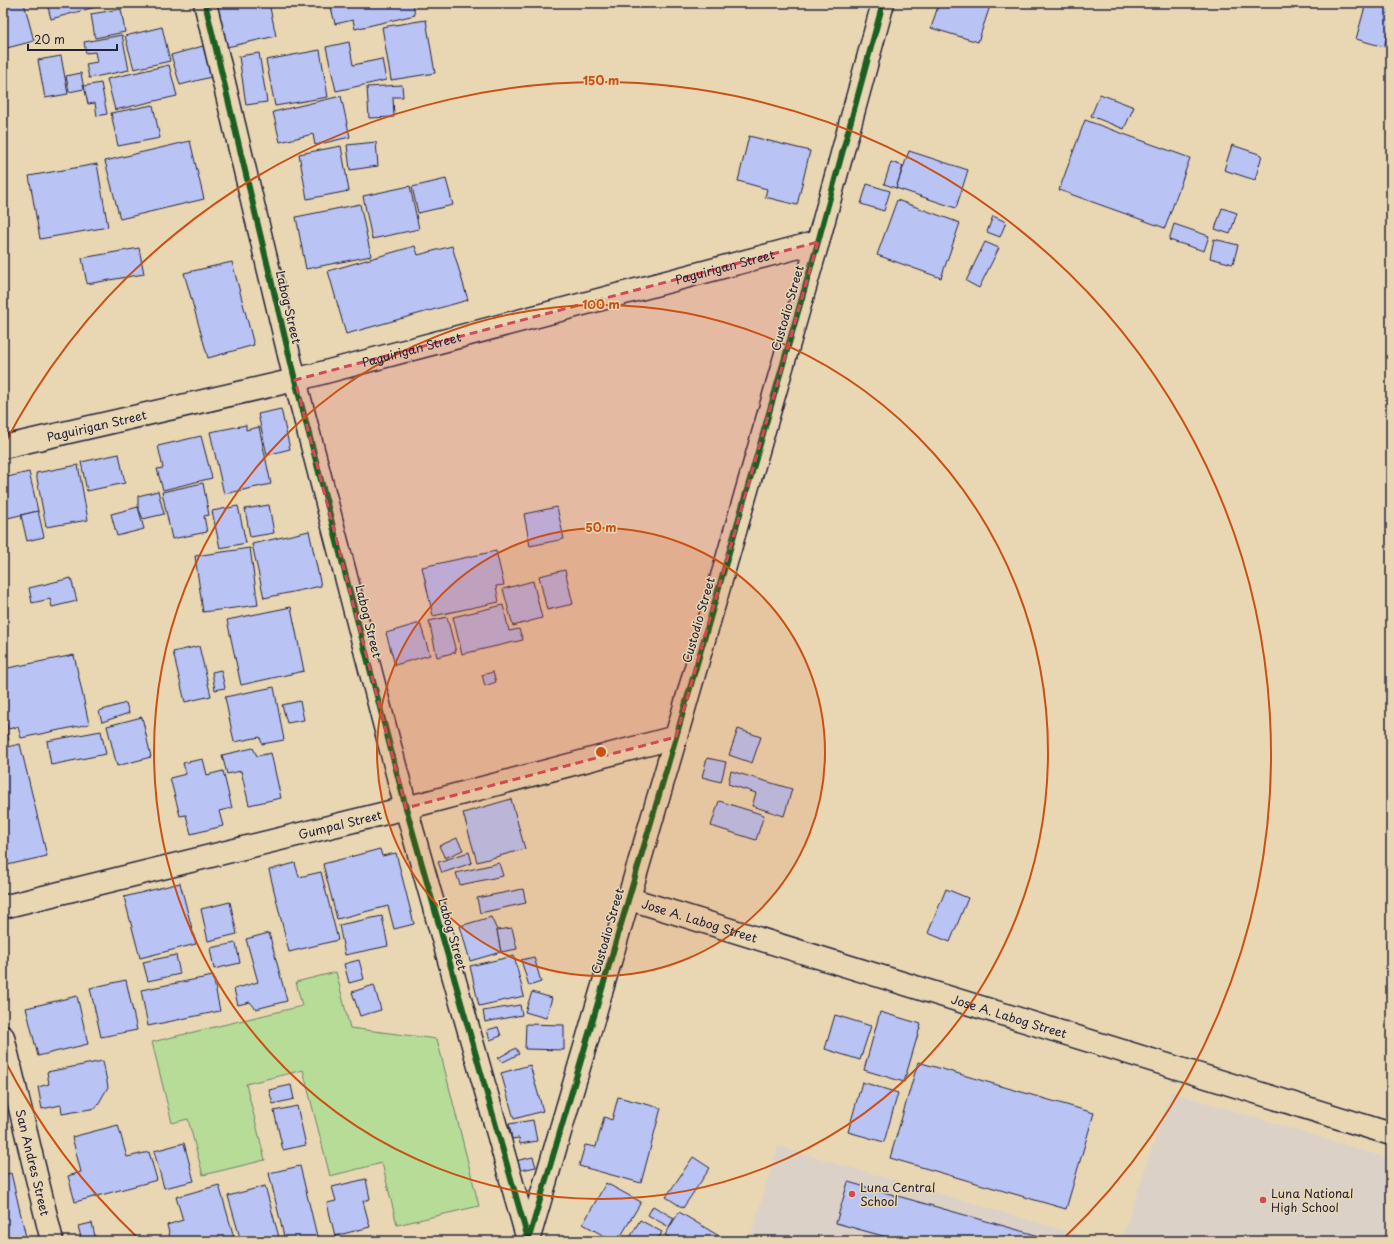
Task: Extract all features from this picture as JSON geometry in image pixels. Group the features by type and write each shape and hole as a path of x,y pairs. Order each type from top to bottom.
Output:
{"street":[{"name":"Labog Street","path":"205,3 295,380 406,808 527,1241"},
{"name":"Custodio Street","path":"527,1241 627,898 676,737 818,242 883,3"},
{"name":"Paguirigan Street","path":"3,447 295,380 818,242"},
{"name":"Gumpal Street","path":"3,907 406,808 676,737"},
{"name":"Jose A. Labog Street","path":"627,898 1391,1134"},
{"name":"San Andres Street","path":"3,1037 52,1241"}],"highlighted area":[{"path":"818,242 676,737 406,808 295,380"}],"shaded area":[{"name":"Luna National High School","path":"1171,1092 1391,1159 1391,1241 1121,1241"},
{"name":"Luna Central School","path":"778,1146 1100,1241 749,1241"}],"green space":[{"path":"336,972 350,1028 437,1039 479,1206 397,1225 382,1163 330,1176 303,1070 246,1084 265,1160 203,1175 188,1119 172,1123 152,1042 302,1006 296,982"}],"building":[{"path":"3,3 24,3 34,41 3,49"},
{"path":"47,3 110,3 51,19"},
{"path":"217,3 269,3 276,36 227,47"},
{"path":"330,3 413,3 415,15 355,29 353,20 335,24"},
{"path":"939,3 991,3 978,42 931,28"},
{"path":"1366,3 1384,3 1391,5 1391,23 1384,47 1356,39"},
{"path":"121,9 125,32 95,38 91,14"},
{"path":"426,20 435,73 391,80 382,27"},
{"path":"162,27 170,61 134,69 125,36"},
{"path":"122,35 129,70 89,78 86,64 97,62 95,52 86,53 84,42"},
{"path":"349,42 353,65 382,59 386,80 336,91 326,47"},
{"path":"203,46 211,77 180,85 171,55"},
{"path":"320,50 328,97 275,106 266,60"},
{"path":"259,53 267,102 246,105 239,56"},
{"path":"61,56 68,94 45,98 38,60"},
{"path":"169,65 177,96 115,110 107,79"},
{"path":"81,73 84,89 69,92 66,76"},
{"path":"101,83 107,114 97,116 95,103 88,104 84,86"},
{"path":"402,85 403,97 393,97 394,117 369,118 367,87"},
{"path":"1100,94 1134,107 1124,129 1091,116"},
{"path":"341,96 350,137 315,145 313,134 280,142 273,112"},
{"path":"153,105 160,138 118,146 111,113"},
{"path":"1085,120 1190,158 1165,228 1059,190"},
{"path":"749,136 810,151 797,205 765,197 767,189 738,181"},
{"path":"190,141 204,199 120,219 105,161"},
{"path":"376,142 378,166 350,170 347,145"},
{"path":"1232,145 1262,155 1255,180 1224,170"},
{"path":"341,146 349,191 307,199 299,154"},
{"path":"909,151 968,170 956,208 896,188"},
{"path":"891,162 903,166 896,188 884,184"},
{"path":"97,164 108,227 40,239 29,176"},
{"path":"446,179 453,205 418,213 412,187"},
{"path":"867,184 890,191 884,211 861,204"},
{"path":"410,186 419,229 372,239 363,196"},
{"path":"897,200 960,223 941,278 877,255"},
{"path":"360,204 371,256 306,269 296,217"},
{"path":"1222,208 1237,213 1230,234 1215,229"},
{"path":"993,216 1006,222 1000,237 987,232"},
{"path":"1174,224 1209,236 1204,251 1169,240"},
{"path":"1214,239 1238,245 1233,264 1210,258"},
{"path":"985,242 999,248 979,288 966,281"},
{"path":"415,246 418,255 452,246 468,300 346,334 328,271"},
{"path":"139,248 144,274 87,284 82,258"},
{"path":"232,262 254,345 208,358 184,273"},
{"path":"281,409 290,449 267,455 258,414"},
{"path":"246,425 246,430 259,427 271,484 224,494 210,432"},
{"path":"201,436 212,478 163,490 157,469 163,468 158,446"},
{"path":"119,454 125,483 87,491 81,462"},
{"path":"78,465 88,520 46,527 36,473"},
{"path":"29,472 38,511 3,519 3,478"},
{"path":"203,483 209,515 204,516 207,532 172,539 162,492"},
{"path":"158,491 164,514 143,519 138,507 138,496"},
{"path":"269,505 274,533 250,537 245,509"},
{"path":"238,506 246,543 220,548 212,511"},
{"path":"138,507 144,529 117,536 111,514"},
{"path":"557,507 564,539 530,546 524,514"},
{"path":"38,511 44,537 27,541 21,515"},
{"path":"309,531 321,586 264,598 252,544"},
{"path":"250,548 258,605 203,612 195,556"},
{"path":"496,551 504,585 496,586 499,602 433,616 422,567"},
{"path":"565,570 573,604 547,610 539,576"},
{"path":"71,578 77,601 52,607 50,599 32,603 29,588"},
{"path":"533,581 542,618 513,626 503,589"},
{"path":"503,605 509,631 519,629 523,640 462,654 453,617"},
{"path":"291,607 304,671 241,685 227,620"},
{"path":"447,617 456,652 437,657 429,621"},
{"path":"420,623 430,655 395,665 386,633"},
{"path":"199,646 211,696 185,702 173,652"},
{"path":"74,655 89,724 21,738 18,727 8,729 3,705 3,669"},
{"path":"221,670 225,688 215,690 212,672"},
{"path":"493,672 496,682 485,686 482,675"},
{"path":"274,687 284,740 262,744 260,737 234,742 225,697"},
{"path":"300,701 304,720 287,723 282,705"},
{"path":"126,703 129,713 102,722 99,711"},
{"path":"3,714 9,740 3,742"},
{"path":"142,717 151,757 117,766 107,726"},
{"path":"738,729 761,737 752,763 729,755"},
{"path":"101,731 106,754 51,765 47,741"},
{"path":"20,744 47,856 3,866 3,748"},
{"path":"253,748 257,756 271,753 281,798 249,805 241,771 227,774 222,755"},
{"path":"707,758 726,762 721,782 702,777"},
{"path":"203,759 207,775 223,771 232,808 219,811 223,826 191,834 186,815 180,816 170,778 186,774 183,763"},
{"path":"731,771 792,789 784,816 752,806 756,793 728,784"},
{"path":"511,799 525,849 477,862 463,813"},
{"path":"719,801 764,815 756,840 711,826"},
{"path":"457,838 463,850 445,858 439,846"},
{"path":"380,849 382,856 396,853 414,924 394,929 388,906 337,919 323,864"},
{"path":"469,852 472,863 442,873 438,862"},
{"path":"295,863 299,877 321,872 338,940 289,952 269,870"},
{"path":"499,863 503,876 460,885 456,873"},
{"path":"180,883 196,944 140,958 124,897"},
{"path":"523,889 526,903 480,913 477,898"},
{"path":"946,889 968,898 950,942 928,933"},
{"path":"230,902 237,934 208,941 201,909"},
{"path":"382,916 388,946 345,955 339,925"},
{"path":"491,917 497,930 501,952 470,961 460,926"},
{"path":"512,928 517,949 501,952 497,930"},
{"path":"269,933 287,1001 256,1009 250,1002 238,1005 234,989 258,982 246,939"},
{"path":"236,943 240,963 214,969 210,948"},
{"path":"176,955 180,974 148,981 143,962"},
{"path":"514,956 524,996 479,1006 470,966"},
{"path":"534,957 541,982 529,986 521,960"},
{"path":"359,960 364,979 349,983 344,964"},
{"path":"213,976 220,1011 148,1026 141,990"},
{"path":"126,980 137,1030 101,1037 90,988"},
{"path":"374,985 381,1010 360,1016 352,992"},
{"path":"532,992 552,998 546,1018 525,1012"},
{"path":"77,996 88,1044 38,1056 26,1008"},
{"path":"520,1005 522,1015 485,1022 483,1011"},
{"path":"880,1012 921,1024 904,1082 864,1070"},
{"path":"835,1015 871,1026 860,1060 825,1049"},
{"path":"526,1024 564,1025 564,1050 525,1049"},
{"path":"498,1027 501,1036 490,1040 487,1030"},
{"path":"516,1048 519,1054 503,1062 498,1058"},
{"path":"103,1061 108,1087 96,1108 62,1114 61,1105 42,1109 38,1087 49,1084 47,1072"},
{"path":"918,1062 1094,1113 1066,1209 890,1158"},
{"path":"530,1065 543,1111 514,1119 501,1073"},
{"path":"862,1082 898,1093 884,1142 848,1132"},
{"path":"291,1085 294,1099 273,1104 269,1090"},
{"path":"618,1097 661,1108 641,1183 579,1166 585,1145 596,1147 604,1117 612,1120"},
{"path":"297,1106 306,1145 283,1150 274,1111"},
{"path":"533,1120 537,1141 520,1144 519,1138 512,1139 509,1124"},
{"path":"118,1125 127,1157 149,1152 157,1180 75,1202 68,1176 81,1172 72,1137"},
{"path":"184,1143 194,1181 164,1188 154,1151"},
{"path":"533,1157 536,1167 517,1171 515,1161"},
{"path":"693,1157 710,1168 683,1208 666,1197"},
{"path":"300,1166 318,1240 285,1241 269,1173"},
{"path":"11,1173 27,1241 3,1241 3,1175"},
{"path":"366,1179 370,1199 363,1201 370,1227 335,1236 327,1203 336,1201 332,1187"},
{"path":"848,1182 1057,1241 901,1241 836,1223"},
{"path":"606,1183 641,1202 618,1241 613,1241 583,1224"},
{"path":"219,1185 235,1241 171,1241 167,1225 183,1220 176,1197"},
{"path":"265,1186 280,1241 241,1241 228,1196"},
{"path":"653,1206 674,1218 669,1227 648,1215"},
{"path":"679,1212 719,1236 716,1241 675,1241 665,1235"},
{"path":"640,1220 662,1232 657,1241 628,1241"},
{"path":"92,1223 96,1241 82,1241 78,1226"}],"cycle path":[{"path":"205,3 295,380 406,808 528,1239"},
{"path":"528,1241 676,737 818,242 883,3"}],"place":[{"name":"Luna Central School","path":"852,1194"},
{"name":"Luna National High School","path":"1263,1200"}]}
